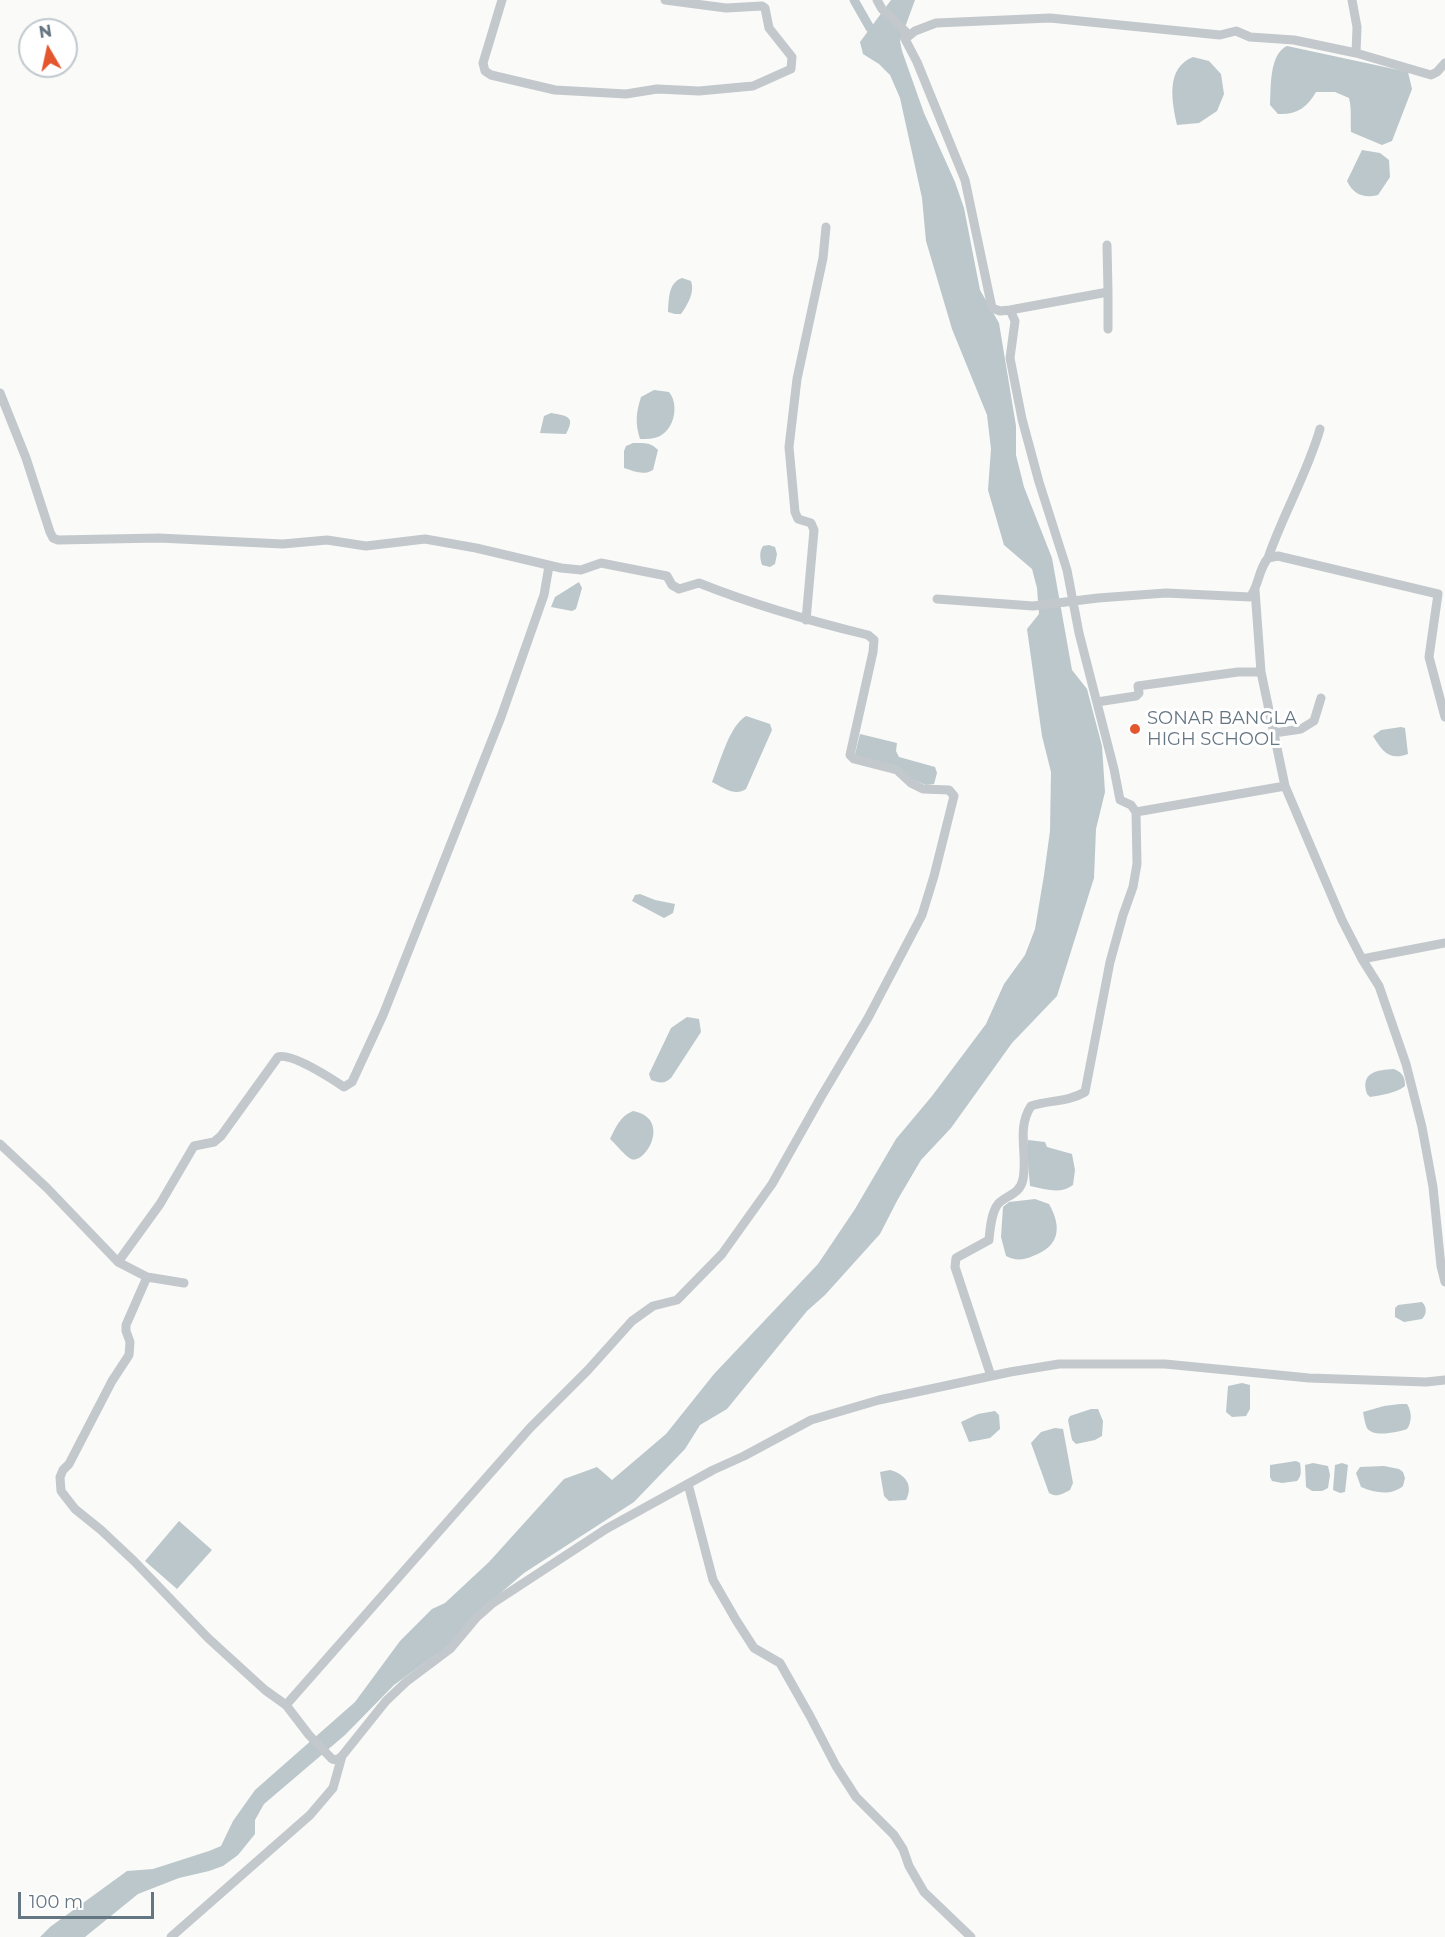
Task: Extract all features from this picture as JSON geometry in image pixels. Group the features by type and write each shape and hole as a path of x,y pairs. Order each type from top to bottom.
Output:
{"street":[{"path":"502,0 483,63 485,71 491,75 555,90 626,94 657,89 699,91 753,86 791,69 792,57 770,28 765,8"},
{"path":"665,0 726,8 758,6 765,8"},
{"path":"765,8 772,0"},
{"path":"1352,0 1357,27 1356,53"},
{"path":"879,4 906,35 965,180 992,308 1000,311 1010,310 1108,292"},
{"path":"906,35 936,23 1050,18 1220,35 1236,31 1250,38 1294,40 1356,53 1431,75 1445,63"},
{"path":"806,620 814,530 811,523 798,519 795,512 789,447 797,379 823,258 826,227"},
{"path":"1107,244 1108,329"},
{"path":"991,1376 955,1267 956,1258 989,1240 991,1222 998,1204 1014,1194 1023,1180 1023,1131 1025,1115 1031,1106 1043,1102 1072,1099 1084,1092 1110,962 1133,887 1137,864 1136,813 1131,805 1120,800 1097,702 1069,602 1067,570 1022,419 1010,358 1015,321 1010,310"},
{"path":"0,393 26,458 50,532 58,540 159,538 284,544 327,540 366,546 424,539 476,548 549,566 582,570 601,563 656,573 667,576 672,585 679,589 699,583 806,620 868,635 874,640 873,652 850,754 854,759 897,770 911,783 923,789 949,790 954,796 922,915 868,1018 772,1184 722,1254 677,1300 653,1306 632,1321 588,1370 530,1428 286,1705"},
{"path":"1320,429 1312,456 1286,511 1268,558 1263,564 1256,590 1261,672 1286,786 1342,920 1379,986 1406,1064 1422,1127 1431,1177 1441,1266 1445,1282"},
{"path":"1268,558 1278,556 1438,594 1429,657 1445,717"},
{"path":"118,1262 160,1204 194,1146 214,1142 221,1136 278,1057 283,1055 322,1073 344,1088 352,1082 383,1015 501,717 544,595 549,566"},
{"path":"937,599 1033,606 1166,593 1250,597 1256,590"},
{"path":"1097,702 1136,696 1139,693 1138,686 1238,672 1261,672"},
{"path":"1274,733 1301,729 1314,721 1321,698"},
{"path":"1136,813 1286,786"},
{"path":"1362,959 1445,943"},
{"path":"0,1144 47,1188 118,1262 147,1277 184,1283"},
{"path":"147,1277 126,1325 130,1342 129,1355 112,1381 69,1464 63,1470 60,1477 61,1491 75,1509 134,1561 208,1638 286,1705 332,1760 337,1760 342,1756 386,1701 406,1682 450,1649 476,1618 493,1603 606,1529 811,1420 879,1400 1059,1364 1165,1364 1309,1378 1426,1382 1445,1380"},
{"path":"688,1484 713,1580 736,1620 754,1648 780,1664 836,1766 856,1797 894,1835 924,1892 971,1937"},
{"path":"171,1937 310,1815 333,1788 342,1756"}],"shaded area":[{"path":"891,0 915,0 900,41 902,51 924,113 964,208 980,290 999,323 1016,426 1016,455 1024,487 1052,558 1072,670 1087,689 1102,746 1105,792 1096,829 1094,878 1057,996 1012,1043 951,1128 921,1160 880,1234 825,1295 807,1311 727,1409 700,1425 685,1449 634,1502 524,1573 469,1620 449,1645 394,1685 345,1735 264,1804 255,1820 255,1834 238,1855 223,1866 179,1878 138,1894 85,1937 40,1937 50,1927 127,1871 153,1869 221,1846 233,1821 255,1790 355,1702 400,1641 432,1609 445,1603 489,1562 564,1479 597,1467 612,1480 666,1434 714,1374 818,1264 855,1209 896,1139 932,1096 986,1024 1004,984 1025,955 1035,929 1050,831 1051,772 1042,736 1027,629 1039,614 1037,588 1032,569 1004,545 988,490 991,449 987,415 952,329 926,241 922,198 900,98 890,75 879,64 863,54 860,42"},
{"path":"1287,46 1408,72 1412,89 1392,141 1382,145 1351,132 1349,98 1335,92 1316,92 1309,102 1296,112 1278,114 1270,105 1272,72 1277,56"},
{"path":"1193,57 1209,61 1221,74 1224,94 1217,111 1199,123 1177,125 1172,96 1174,77 1184,62"},
{"path":"1362,150 1380,153 1389,160 1390,177 1378,195 1360,194 1352,189 1347,181"},
{"path":"682,278 691,281 690,298 681,314 668,312 672,288 677,280"},
{"path":"654,390 669,392 674,403 674,416 669,427 660,436 640,439 637,423 639,403 641,397"},
{"path":"551,413 562,415 570,420 566,434 540,433 544,416"},
{"path":"633,443 650,444 658,450 653,470 642,473 624,468 624,451 626,446"},
{"path":"763,546 775,547 777,554 775,564 770,567 762,565 760,555"},
{"path":"579,582 582,588 576,609 572,611 551,607 555,597"},
{"path":"746,716 770,724 772,730 746,789 733,792 712,782 730,736"},
{"path":"1405,728 1408,754 1391,755 1383,750 1373,736 1381,730"},
{"path":"860,734 897,743 896,751 899,757 935,767 937,773 934,784 926,785 857,756 855,754"},
{"path":"640,894 675,904 673,913 664,918 632,901 635,895"},
{"path":"687,1017 699,1019 701,1032 671,1078 662,1082 651,1080 649,1074 671,1028"},
{"path":"1394,1069 1403,1076 1405,1086 1393,1092 1370,1097 1365,1087 1368,1077 1382,1070"},
{"path":"633,1111 645,1115 651,1122 653,1131 649,1148 637,1159 628,1157 610,1139 616,1126"},
{"path":"1028,1140 1045,1142 1047,1147 1072,1154 1075,1170 1073,1185 1058,1191 1030,1186"},
{"path":"1035,1199 1049,1204 1056,1220 1056,1235 1049,1247 1042,1252 1020,1259 1009,1258 1006,1256 1001,1237 1003,1207 1009,1202"},
{"path":"1422,1302 1426,1310 1422,1319 1404,1322 1395,1317 1395,1308 1398,1305"},
{"path":"1242,1383 1250,1385 1250,1409 1246,1416 1232,1417 1226,1412 1228,1386"},
{"path":"1407,1404 1410,1410 1411,1420 1407,1429 1380,1434 1367,1428 1363,1412"},
{"path":"1098,1409 1103,1421 1102,1436 1076,1444 1072,1440 1068,1420 1070,1416"},
{"path":"995,1411 999,1415 1000,1429 990,1438 969,1442 961,1422 978,1414"},
{"path":"1055,1428 1063,1429 1073,1483 1070,1490 1057,1495 1049,1493 1031,1443 1041,1432"},
{"path":"1296,1461 1300,1463 1301,1470 1297,1481 1282,1483 1272,1481 1270,1465"},
{"path":"1313,1463 1328,1466 1330,1475 1328,1488 1322,1491 1312,1491 1306,1487 1305,1465"},
{"path":"1342,1463 1348,1465 1345,1492 1340,1493 1333,1490 1335,1465"},
{"path":"1384,1466 1403,1472 1405,1478 1403,1486 1393,1491 1383,1492 1361,1487 1356,1473 1360,1467"},
{"path":"890,1470 900,1474 907,1481 909,1490 906,1500 889,1501 884,1496 880,1472"},
{"path":"179,1521 212,1550 177,1589 145,1561"}],"waterway":[{"path":"854,0 870,28 878,34"}],"place":[{"name":"SONAR BANGLA HIGH SCHOOL","path":"1135,729"}]}
